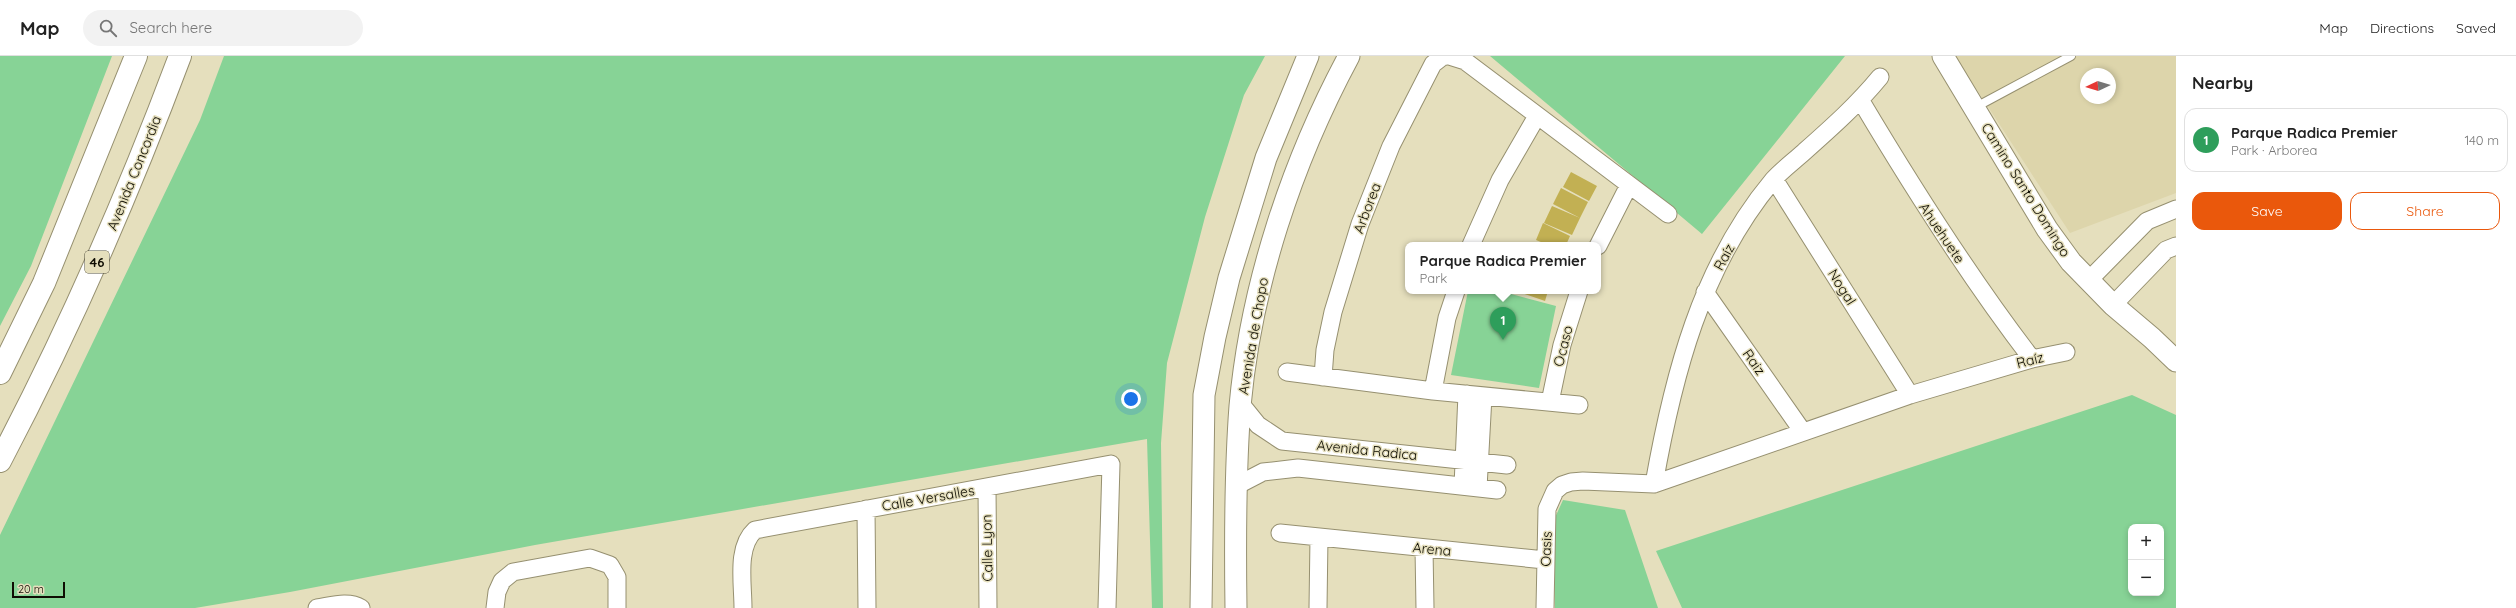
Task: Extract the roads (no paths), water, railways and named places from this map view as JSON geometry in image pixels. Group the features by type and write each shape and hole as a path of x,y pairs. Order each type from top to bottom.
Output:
{"main road":[{"path":"0,373 44,283 136,56"},
{"name":"Avenida Concordia","path":"0,461 48,370 103,249 180,56"}],"street":[{"path":"1201,608 1204,395 1215,337 1228,278 1266,158 1308,56"},
{"name":"Avenida de Chopo","path":"1236,608 1236,486 1241,404 1257,296 1287,194 1321,108 1349,56"},
{"name":"Arborea","path":"1323,377 1325,350 1333,312 1360,224 1391,146 1433,64 1442,56 1448,56 1465,61 1668,214"},
{"name":"Camino Santo Domingo","path":"1943,56 2047,229 2088,281 2176,361"},
{"name":"Raíz","path":"1654,484 1664,429 1679,365 1705,292 1738,232 1774,179 1860,101 1880,77"},
{"name":"Ahuehuete","path":"1860,101 1923,204 1989,302 2032,359"},
{"path":"1472,242 1500,180 1537,116"},
{"name":"Nogal","path":"1774,179 1910,395"},
{"path":"1600,242 1629,185"},
{"path":"2088,281 2147,221 2176,209"},
{"path":"2113,305 2166,250 2176,246"},
{"name":"Raiz","path":"1705,292 1803,432"},
{"path":"1433,391 1447,318 1455,294"},
{"name":"Ocaso","path":"1550,402 1562,345 1578,294"},
{"name":"Raíz","path":"1556,491 1562,486 1577,481 1654,484 1910,395 2032,359 2066,352"},
{"path":"1287,372 1433,391 1579,405"},
{"path":"1471,487 1475,395"},
{"name":"Avenida Radica","path":"1241,404 1258,425 1282,441 1507,465"},
{"name":"Calle Versalles","path":"743,608 743,548 747,537 756,530 1111,464 1107,608"},
{"name":"Avenida Radica","path":"1236,486 1263,472 1298,468 1497,490"},
{"name":"Calle Lyon","path":"986,488 988,608"},
{"name":"Oasis","path":"1545,608 1547,509 1556,491"},
{"path":"866,510 866,608"},
{"name":"Arena","path":"1280,532 1545,560"},
{"path":"1318,608 1319,537"},
{"path":"1424,548 1425,608"},
{"path":"495,608 497,592 502,581 513,572 590,558 610,565 617,576 617,608"},
{"path":"317,608 340,604 355,604 361,608"}],"lane":[{"path":"1974,108 2071,56"}],"place":[{"name":"Parque Radica Premier","path":"1503,340"}]}
